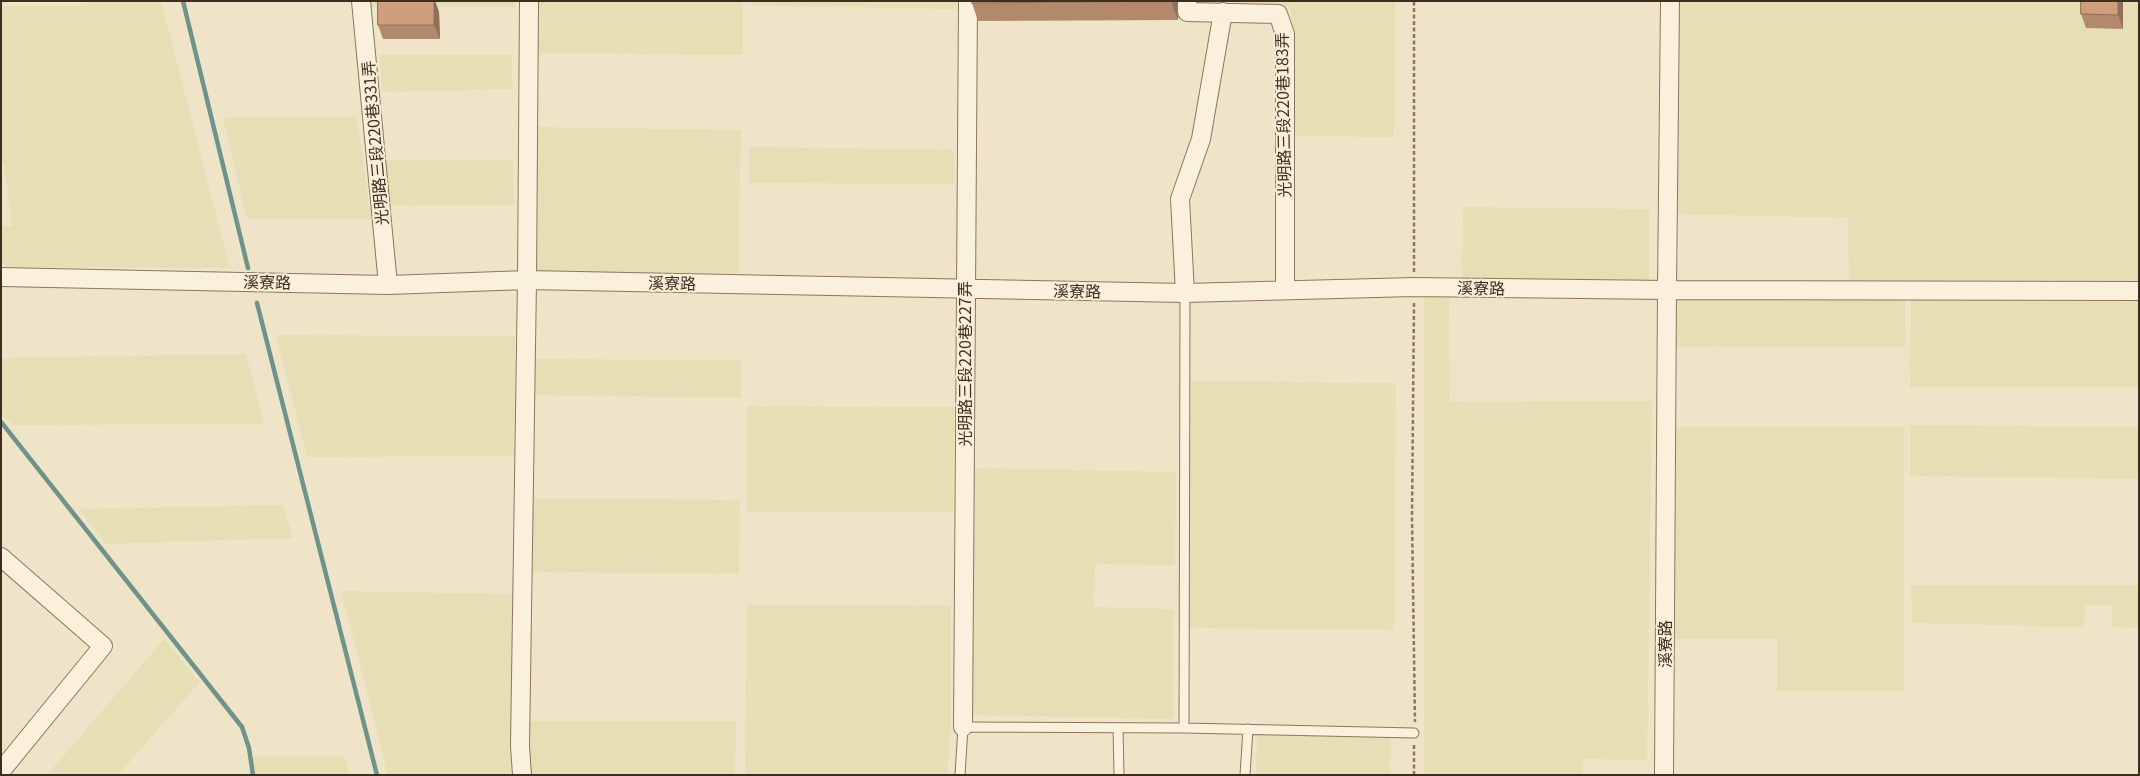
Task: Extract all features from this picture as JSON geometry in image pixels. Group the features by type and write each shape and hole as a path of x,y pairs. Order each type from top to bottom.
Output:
{"street":[{"name":"光明路三段220巷331弄","path":"361,1 388,285"},
{"path":"522,775 520,746 529,1"},
{"name":"光明路三段220巷227弄","path":"963,727 968,1"},
{"name":"光明路三段220巷183弄","path":"1187,1 1187,12 1278,14 1285,34 1285,289"},
{"path":"1670,1 1667,290 2139,291"},
{"path":"1186,293 1180,199 1201,139 1223,12"},
{"name":"溪寮路","path":"1,278 388,285 527,280 1186,293 1414,287 1667,290 1664,775"},
{"path":"1,556 103,646 1,771"}],"lane":[{"path":"1184,728 1186,293"},
{"path":"960,775 963,727 1184,728 1414,733"},
{"path":"1118,728 1120,775"},
{"path":"1245,775 1248,729"}],"path":[{"path":"1414,1 1412,518 1414,775"}],"shaded area":[{"path":"87,1 161,1 230,268 8,267 1,263 1,226 12,226 4,164 1,164 1,6 87,6"},
{"path":"367,1 515,1 515,7 367,7"},
{"path":"537,1 743,1 743,55 536,53"},
{"path":"751,1 957,1 957,9 751,6"},
{"path":"1196,1 1395,1 1394,137 1290,136 1291,7 1196,6"},
{"path":"1677,1 2139,1 2139,283 1849,284 1848,218 1675,214"},
{"path":"380,55 512,55 512,89 382,92"},
{"path":"357,117 371,219 247,219 223,118"},
{"path":"532,127 741,130 738,273 529,273"},
{"path":"749,147 954,150 954,184 749,183"},
{"path":"380,160 513,160 514,205 385,206"},
{"path":"1463,207 1649,209 1649,280 1462,278"},
{"path":"1449,291 1450,402 1652,401 1647,760 1583,759 1582,775 1424,775 1424,296"},
{"path":"1680,298 1905,298 1905,347 1672,346 1674,303"},
{"path":"1911,299 2139,300 2139,387 1910,387"},
{"path":"276,335 515,336 514,456 307,457"},
{"path":"246,354 264,424 12,425 1,412 1,358"},
{"path":"531,359 742,360 741,398 530,395"},
{"path":"1191,381 1396,383 1394,630 1188,628"},
{"path":"747,406 954,407 953,512 747,512"},
{"path":"1910,425 2139,427 2139,479 1910,476"},
{"path":"1672,427 1904,427 1904,691 1777,691 1777,639 1672,639"},
{"path":"970,468 1176,472 1175,565 1095,564 1094,607 1174,609 1173,719 967,715"},
{"path":"529,498 740,500 739,574 529,572"},
{"path":"283,505 293,538 106,544 79,509"},
{"path":"1911,585 2139,585 2139,628 2112,627 2112,605 2085,605 2084,627 1912,623"},
{"path":"341,591 512,594 511,775 388,775"},
{"path":"747,605 951,606 951,726 947,775 745,775"},
{"path":"164,639 200,682 118,775 47,775"},
{"path":"529,721 736,721 735,775 527,775"},
{"path":"1257,732 1391,732 1390,775 1256,775"},
{"path":"249,756 344,756 349,775 252,775"}],"building":[{"path":"378,1 434,1 434,25 378,25"},
{"path":"972,1 1171,1 972,3"},
{"path":"2081,1 2118,1 2118,15 2081,14"}],"waterway":[{"path":"183,1 248,268"},
{"path":"257,303 377,775"},
{"path":"1,422 242,727 249,748 253,775"}]}
